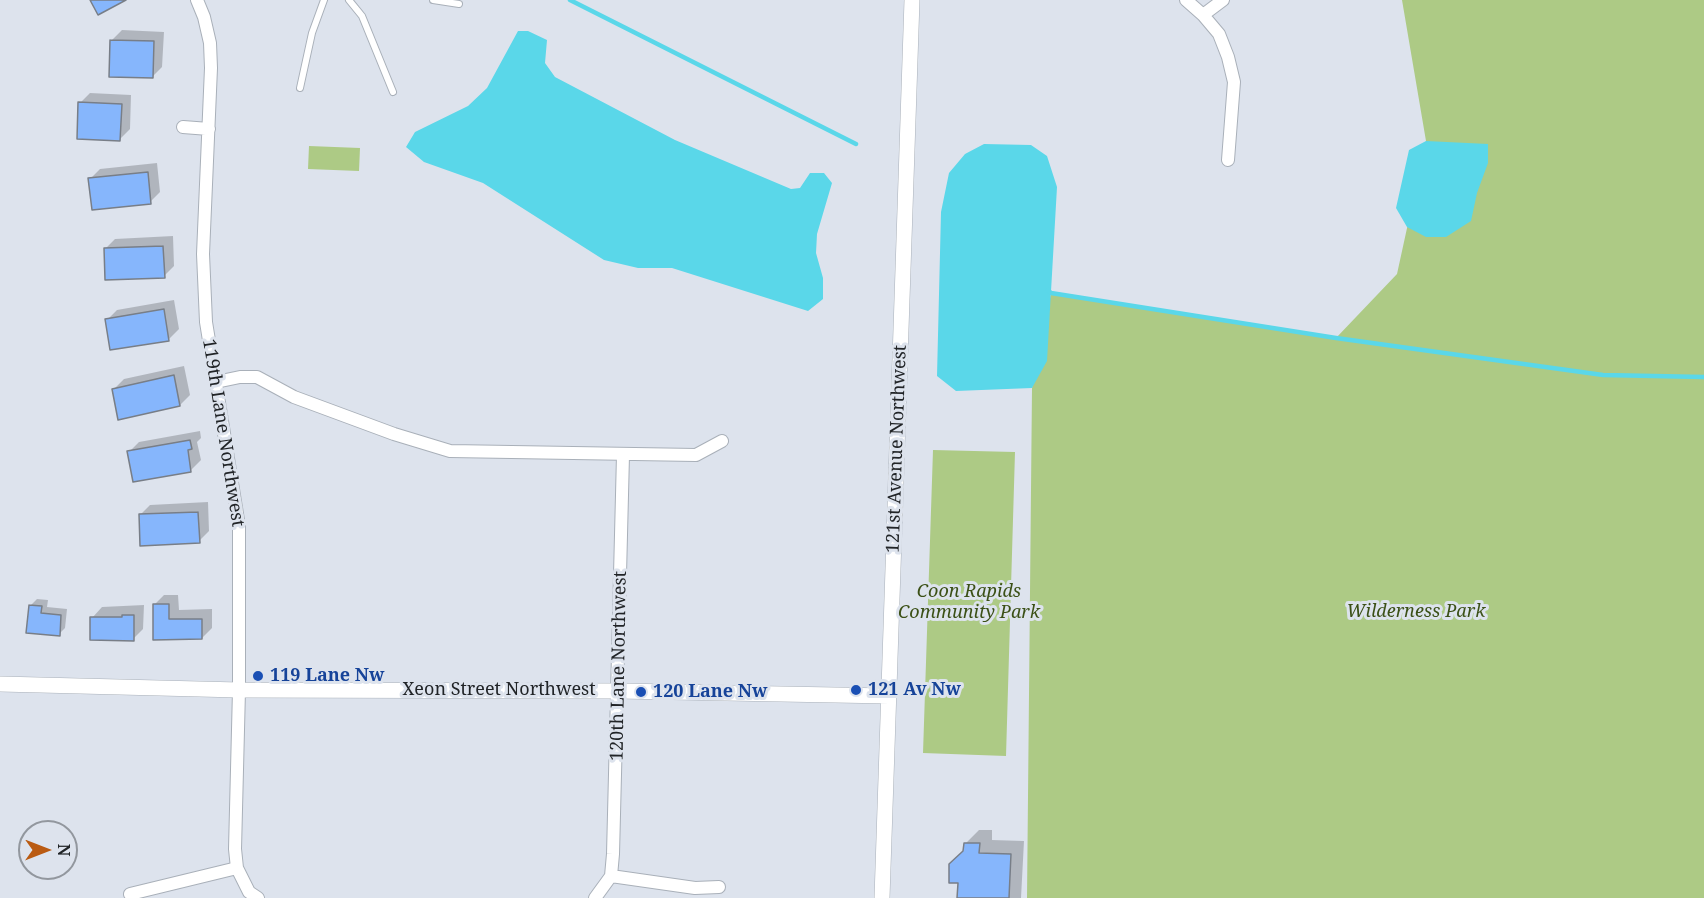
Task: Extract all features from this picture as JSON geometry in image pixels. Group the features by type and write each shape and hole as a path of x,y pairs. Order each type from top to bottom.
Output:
{"street":[{"name":"119th Lane Northwest","path":"197,0 210,43 203,275 206,322 239,526 239,690 235,849 237,868"},
{"name":"121st Avenue Northwest","path":"882,898 912,0"},
{"path":"1186,0 1219,34 1228,57 1234,82 1228,160"},
{"path":"1203,15 1223,0"},
{"path":"183,127 209,129"},
{"path":"216,382 240,377 256,377 294,397 394,434 450,451 696,455 722,441"},
{"name":"120th Lane Northwest","path":"611,876 619,691 623,455"},
{"name":"Xeon Street Northwest","path":"0,684 239,690 619,691 889,696"},
{"path":"130,894 237,868 249,892 258,898"},
{"path":"596,898 611,876 695,888 719,886"}],"lane":[{"path":"300,88 312,33 324,0"},
{"path":"350,0 362,16 393,92"},
{"path":"433,0 459,4"}],"green space":[{"name":"Wilderness Park","path":"1402,0 1704,0 1704,898 1027,898 1032,388 1051,293 1336,338 1397,274 1426,141"},
{"path":"309,146 360,148 359,171 308,169"},
{"name":"Coon Rapids Community Park","path":"933,450 1015,452 1006,756 923,753"}],"water":[{"path":"518,31 528,31 547,40 545,63 555,77 675,140 791,189 800,188 810,173 824,173 832,183 817,234 816,253 823,278 823,299 808,311 672,268 638,268 604,260 483,183 424,162 406,147 415,132 468,106 487,88"},
{"path":"1426,141 1488,144 1488,163 1477,193 1471,221 1446,237 1426,237 1407,227 1396,208 1409,150"},
{"path":"984,144 1031,145 1047,156 1057,187 1047,361 1032,388 956,391 937,376 941,212 949,173 965,154"}],"building":[{"path":"90,0 126,0 98,15"},
{"path":"110,40 154,41 153,78 109,77"},
{"path":"78,102 122,104 120,141 77,139"},
{"path":"148,172 151,204 92,210 88,178"},
{"path":"163,246 165,278 105,280 104,248"},
{"path":"164,309 169,341 110,350 105,319"},
{"path":"174,375 180,406 118,420 112,389"},
{"path":"190,440 192,449 188,450 191,472 133,482 127,451"},
{"path":"198,512 200,543 140,546 139,514"},
{"path":"153,604 169,604 169,619 202,619 202,639 153,640"},
{"path":"29,605 42,606 41,613 61,615 60,636 26,633"},
{"path":"122,615 134,615 134,641 90,640 90,617 122,617"},
{"path":"964,843 980,843 979,853 1011,854 1009,898 957,898 958,883 949,883 949,864 963,851"}],"waterway":[{"path":"570,0 856,144"},
{"path":"1048,290 1051,293 1336,338 1603,375 1704,377"}],"place":[{"name":"119 Lane Nw","path":"258,676"},
{"name":"121 Av Nw","path":"856,690"},
{"name":"120 Lane Nw","path":"641,692"}]}
